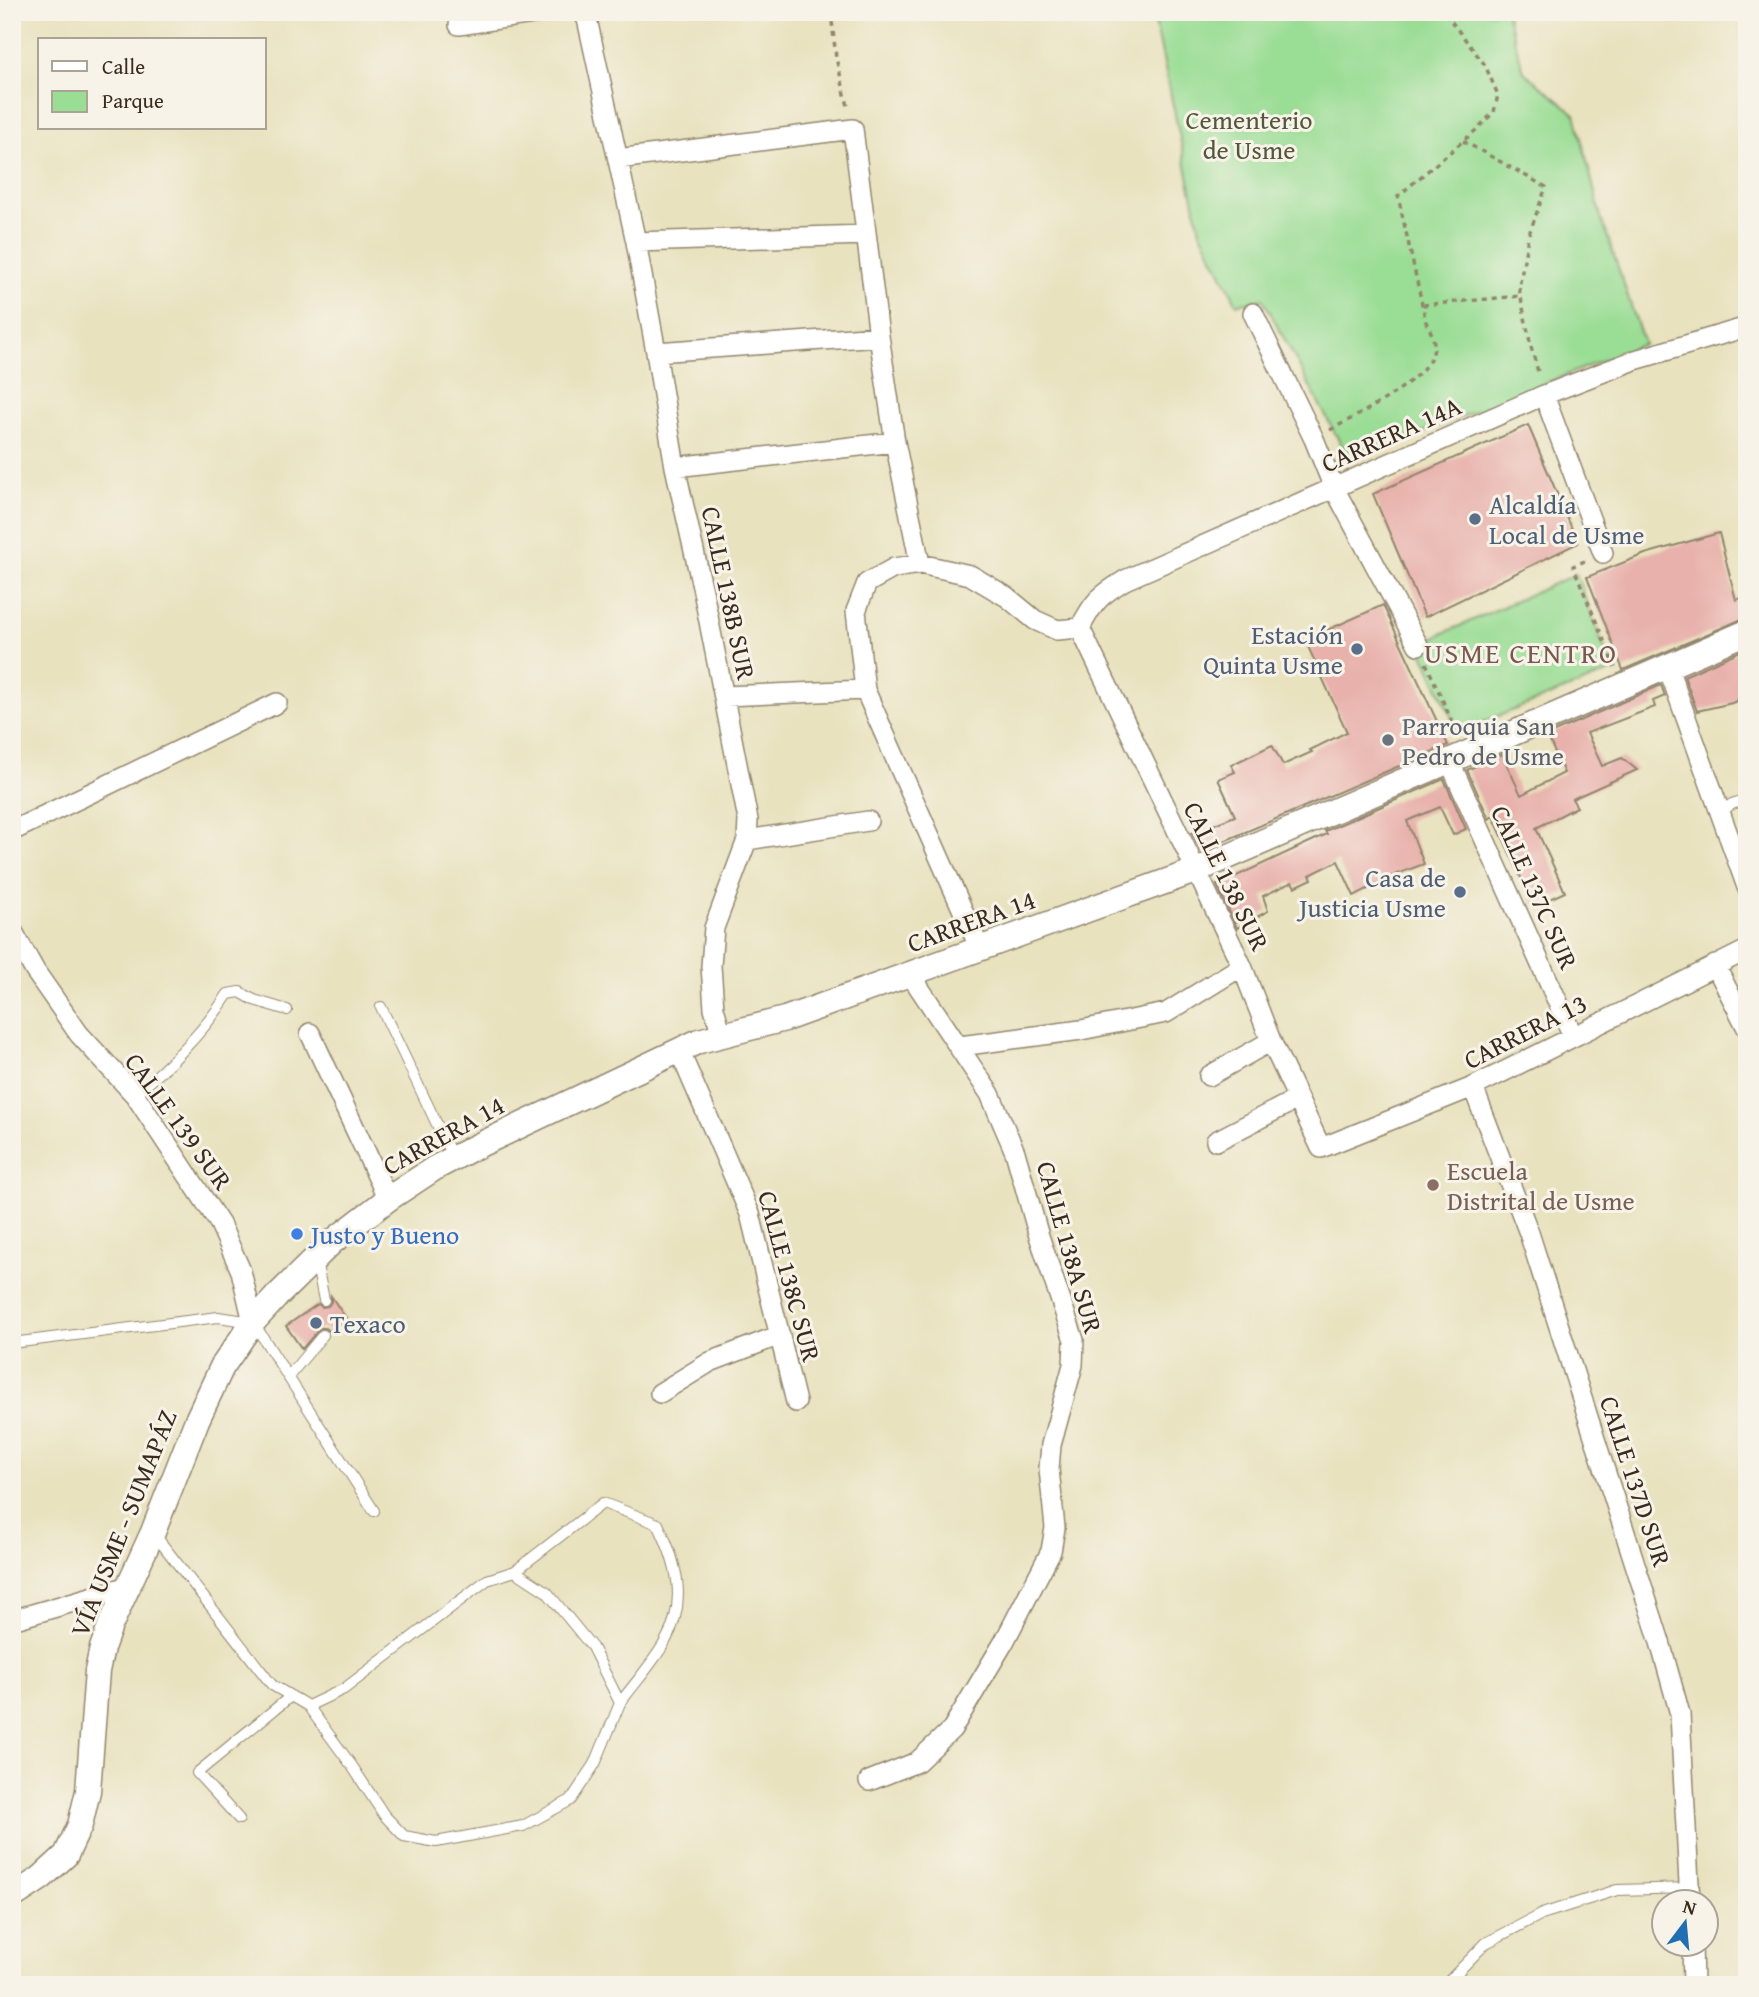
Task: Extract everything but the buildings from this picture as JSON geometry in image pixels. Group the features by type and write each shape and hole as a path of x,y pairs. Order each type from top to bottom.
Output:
{"street":[{"path":"459,26 546,12"},
{"name":"CALLE 138B SUR","path":"582,12 587,19 636,242 674,467 703,591 748,820 747,839 714,928 711,966 714,1008 722,1035"},
{"path":"618,159 853,129 895,442 920,564"},
{"path":"636,242 866,235"},
{"path":"1253,313 1314,439 1334,488 1418,645"},
{"name":"CARRERA 14A","path":"1080,628 1103,593 1125,580 1544,395 1635,360 1747,327"},
{"path":"656,352 879,336"},
{"path":"1544,395 1603,553"},
{"path":"674,467 895,442"},
{"path":"980,949 865,690 856,611 867,583 894,568 920,564 970,575 1007,597 1035,620 1057,629 1080,628"},
{"name":"CALLE 138 SUR","path":"1080,628 1242,966 1271,1041 1321,1148"},
{"name":"CARRERA 14","path":"253,1322 332,1242 388,1199 453,1158 678,1050 722,1035 785,1019 1195,871 1747,632"},
{"path":"1667,666 1747,887"},
{"path":"725,696 865,690"},
{"path":"12,831 277,703"},
{"name":"CALLE 137C SUR","path":"1457,756 1573,1036"},
{"path":"747,839 868,821"},
{"name":"CALLE 139 SUR","path":"12,930 35,971 79,1034 135,1095 220,1224 241,1271 253,1322"},
{"name":"CARRERA 13","path":"1321,1148 1472,1087 1747,950"},
{"path":"1715,965 1747,1028"},
{"path":"960,1046 1081,1030 1166,1013 1242,966"},
{"name":"CALLE 138A SUR","path":"869,1782 917,1762 952,1729 1004,1642 1051,1551 1055,1528 1049,1469 1051,1445 1073,1365 1074,1340 1038,1233 1015,1152 990,1094 910,974"},
{"path":"310,1032 388,1199"},
{"path":"1209,1076 1271,1041"},
{"name":"CALLE 138C SUR","path":"678,1050 750,1214 796,1402"},
{"name":"CALLE 137D SUR","path":"1472,1087 1529,1233 1660,1643 1680,1714 1690,1888"},
{"path":"1216,1141 1297,1099"},
{"name":"VÍA USME - SUMAPÁZ","path":"12,1897 41,1878 66,1855 80,1825 88,1791 97,1671 110,1626 153,1532 197,1420 222,1367 253,1322"},
{"path":"660,1393 710,1362 780,1335"},
{"path":"12,1620 128,1586"},
{"path":"1692,1958 1693,1985"}],"lane":[{"path":"1719,813 1732,804 1747,799"},
{"path":"135,1095 169,1066 211,1020 228,994 240,992 254,1000 287,1010"},
{"path":"381,1007 453,1158"},
{"path":"315,1258 324,1300"},
{"path":"12,1343 218,1317 253,1322 374,1511"},
{"path":"288,1377 323,1335"},
{"path":"153,1532 272,1685 308,1706 384,1815 404,1836 436,1842 523,1826 571,1800 595,1764 620,1703 666,1642 678,1609 678,1581 670,1549 658,1524 603,1503 515,1572 487,1580 344,1689 308,1706"},
{"path":"515,1572 547,1592 593,1647 620,1703"},
{"path":"239,1819 197,1773 291,1696"},
{"path":"1445,1985 1486,1943 1542,1914 1617,1889 1650,1892"}],"path":[{"path":"831,12 836,58 853,129"},
{"path":"1314,439 1387,398 1429,361 1434,347 1398,196 1494,112 1498,95 1485,65 1444,12"},
{"path":"1464,141 1546,187 1528,237 1519,288 1544,395"},
{"path":"1423,305 1520,296"},
{"path":"1603,553 1573,566 1622,685"},
{"path":"1418,645 1457,756"}],"green space":[{"name":"Cementerio de Usme","path":"1153,12 1506,12 1524,72 1575,114 1601,217 1644,344 1350,461 1263,299 1237,304 1200,231"},
{"path":"1576,574 1613,671 1458,732 1419,644"}],"place":[{"name":"Alcaldía Local de Usme","path":"1475,519"},
{"name":"Estación Quinta Usme","path":"1357,649"},
{"name":"Parroquia San Pedro de Usme","path":"1388,740"},
{"name":"Casa de Justicia Usme","path":"1460,892"},
{"name":"Escuela Distrital de Usme","path":"1433,1185"},
{"name":"Justo y Bueno","path":"297,1234"},
{"name":"Texaco","path":"316,1323"}],"district":[{"name":"USME CENTRO","path":"1521,652"}]}
